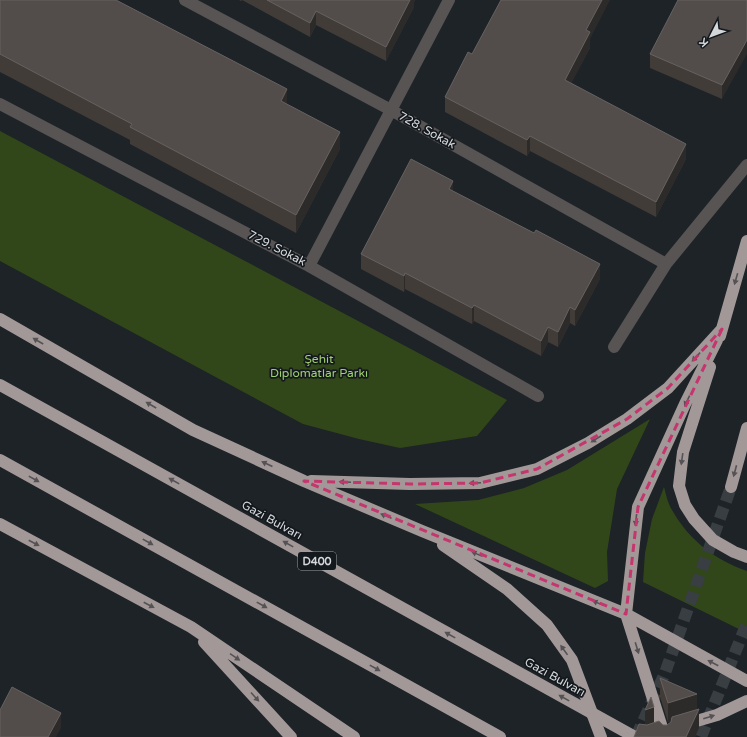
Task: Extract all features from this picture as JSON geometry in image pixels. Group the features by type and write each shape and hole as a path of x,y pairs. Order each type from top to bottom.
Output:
{"highway":[{"path":"747,241 722,329 683,452 679,486 684,505 694,519 713,540 734,552 747,557"},
{"path":"0,319 193,430 304,481 626,614 747,681"},
{"path":"304,481 410,484 480,483 538,469 588,443 633,415 668,388 722,329"},
{"path":"722,329 685,404 638,507 626,614 660,735 717,715 747,701"},
{"name":"Gazi Bulvarı","path":"0,385 635,737"},
{"path":"731,487 747,428"},
{"path":"0,460 500,737"},
{"path":"0,524 191,627 354,737"},
{"path":"422,531 507,589 547,625 572,660 601,737"},
{"path":"191,627 291,737"}],"street":[{"name":"728. Sokak","path":"185,0 391,110 666,264"},
{"name":"729. Sokak","path":"0,104 309,266 449,0"},
{"path":"614,347 666,264 747,165"},
{"path":"309,266 538,396"}],"highlighted area":[{"path":"722,329 638,507 626,614 304,481 410,484 480,483 537,469 627,419 668,388"}],"green space":[{"name":"Şehit Diplomatlar Parkı","path":"0,131 507,400 477,436 400,448 303,424 0,261"},
{"path":"650,419 617,489 607,552 608,581 595,588 415,504 478,500 524,488 567,470"},
{"path":"664,487 672,510 686,531 714,555 747,571 747,633 643,582 645,553 652,519"}],"building":[{"path":"0,0 116,0 287,89 281,101 340,132 296,215 130,127 132,124 0,54"},
{"path":"267,0 410,0 386,47 316,11 310,23"},
{"path":"501,0 602,0 586,30 590,32 565,80 686,144 656,202 530,136 527,140 445,97 468,52 472,54"},
{"path":"678,0 747,0 747,40 722,85 650,54"},
{"path":"411,159 453,181 449,189 534,233 536,230 600,264 575,310 570,307 558,332 548,327 541,341 474,305 472,308 405,273 404,276 361,254"},
{"path":"660,678 697,694 668,703"},
{"path":"12,687 61,713 48,737 0,737 0,710"},
{"path":"651,697 654,707 645,710"},
{"path":"699,709 686,737 634,737 639,724 647,725 659,721 663,725 667,725 671,722 672,717"}],"tunnel":[{"path":"636,737 665,673 731,487"},
{"path":"701,737 747,623"}]}
